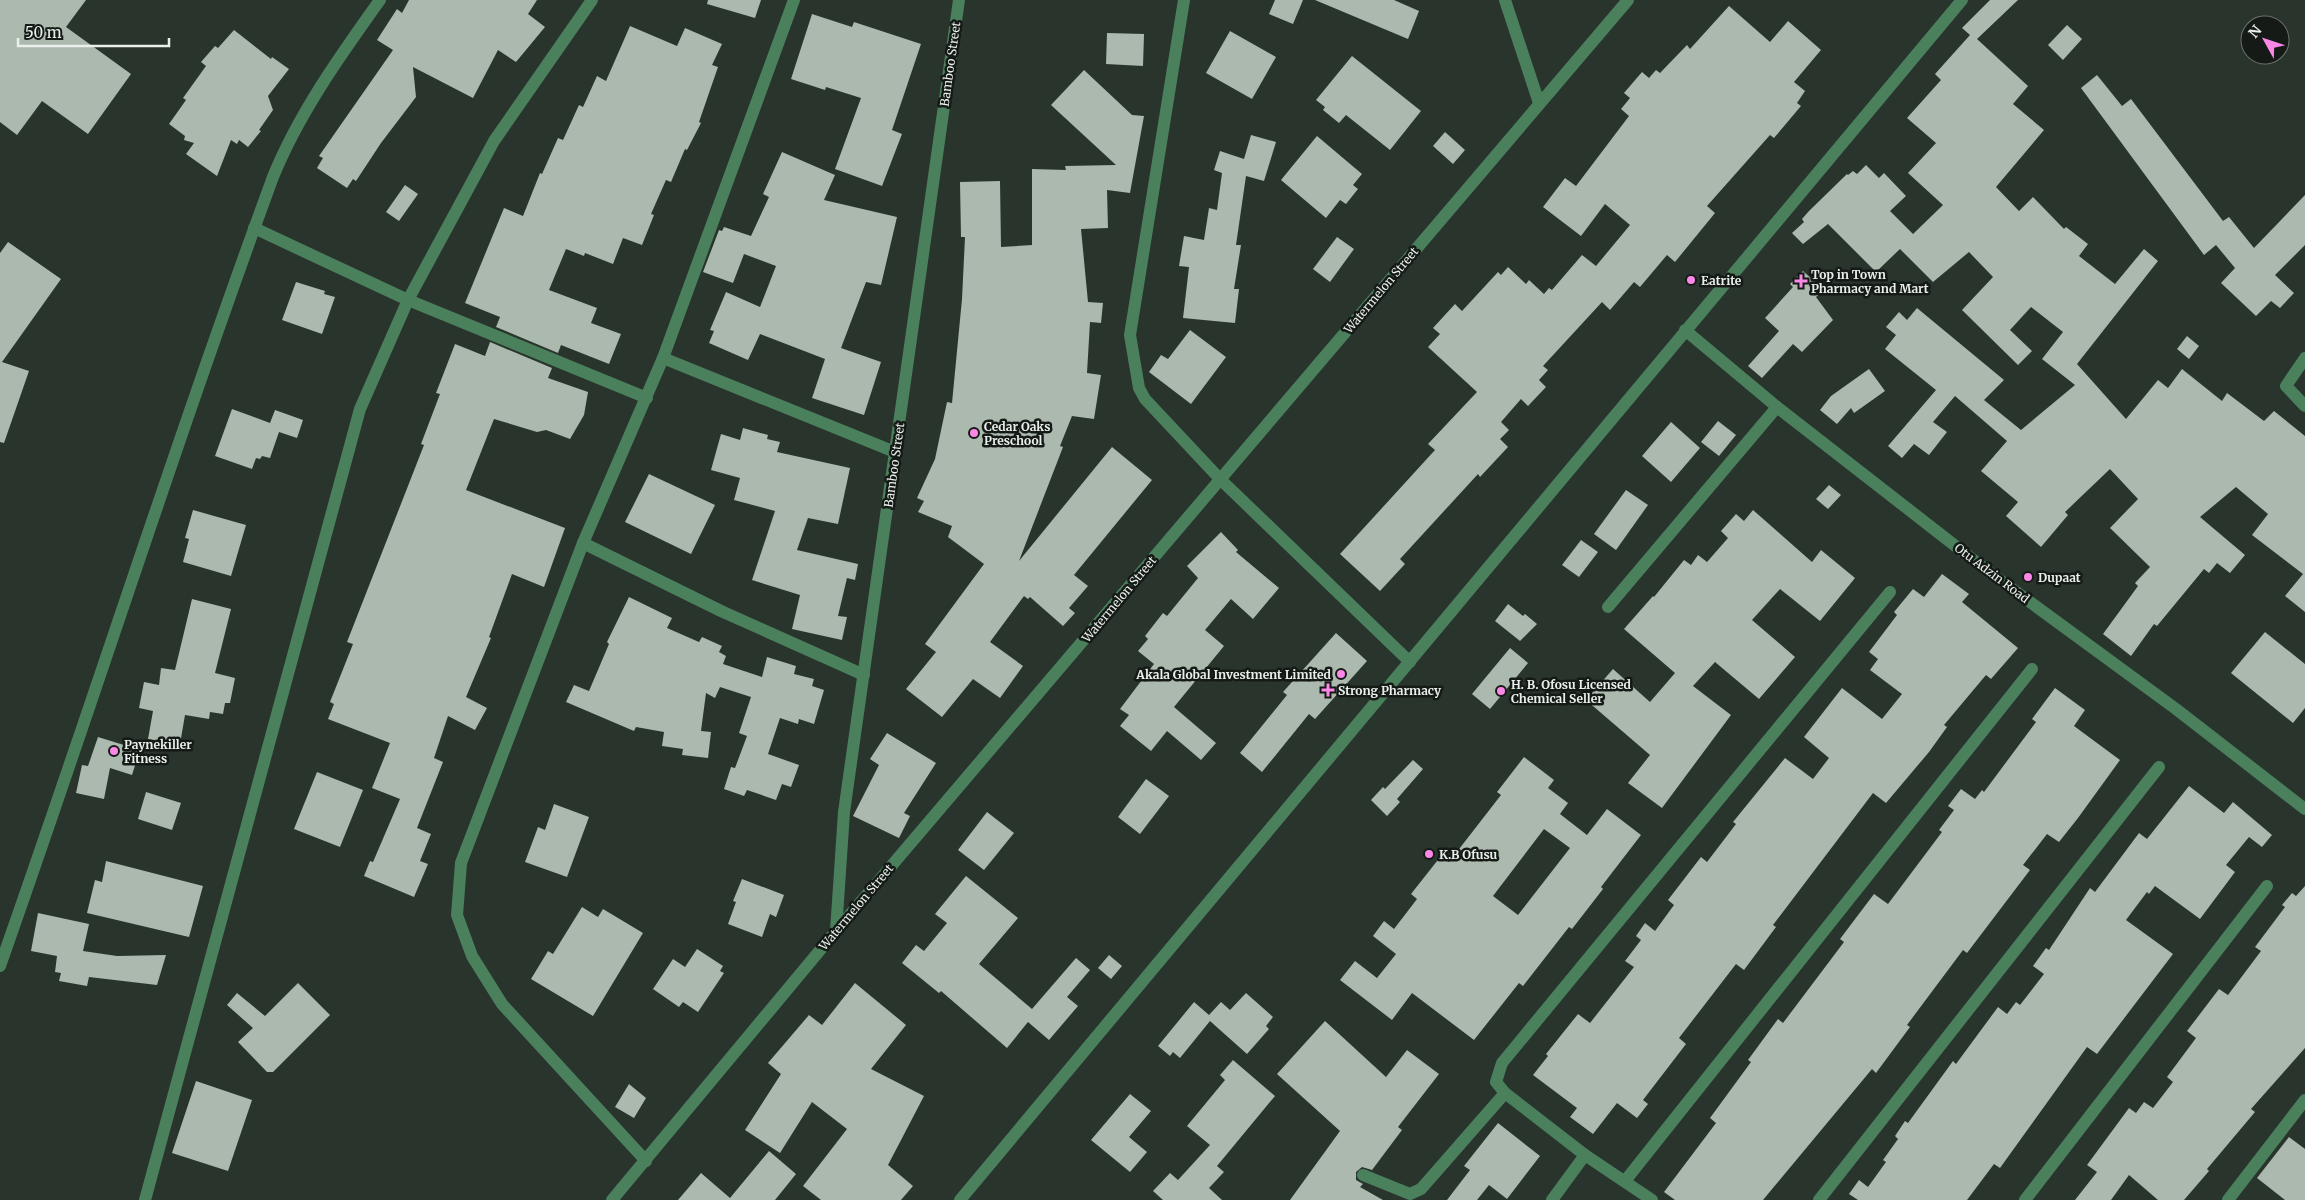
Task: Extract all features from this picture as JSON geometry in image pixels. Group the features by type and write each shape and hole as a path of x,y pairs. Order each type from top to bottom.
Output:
{"street":[{"path":"0,966 254,228 281,157 330,70 380,0"},
{"path":"145,1200 360,409 408,300 494,141 592,0"},
{"path":"646,1161 502,1004 472,956 456,915 461,863 583,543 663,358 794,0"},
{"name":"Bamboo Street","path":"836,931 844,812 959,0"},
{"path":"1184,0 1130,335 1139,388 1146,399 1220,479 1410,662"},
{"path":"1505,0 1539,103"},
{"name":"Watermelon Street","path":"612,1200 836,931 1628,0"},
{"path":"960,1200 1962,0"},
{"path":"254,228 408,300 647,398"},
{"name":"Otu Adzin Road","path":"1685,330 1778,407 1985,569 2176,709 2305,808"},
{"path":"663,358 896,452"},
{"path":"2305,358 2286,386 2305,406"},
{"path":"1608,607 1778,407"},
{"path":"583,543 721,612 864,675"},
{"path":"1652,1200 1585,1154 1505,1093 1496,1082 1502,1063 1890,592"},
{"path":"1625,1181 2032,669"},
{"path":"1819,1200 2159,767"},
{"path":"2025,1200 2267,886"},
{"path":"1363,1175 1410,1194 1421,1189 1505,1093"},
{"path":"2228,1200 2305,1100"},
{"path":"1552,1200 1585,1154"}],"building":[{"path":"0,0 86,0 66,27 131,74 88,134 42,101 17,135 0,122"},
{"path":"409,0 537,0 528,14 545,27 516,62 498,50 473,98 413,67 416,97 381,143 356,181 353,179 347,188 317,168 323,158 319,156 393,50 377,40 397,9 402,13"},
{"path":"708,0 761,0 755,18 707,4"},
{"path":"1275,0 1303,0 1293,24 1269,14"},
{"path":"1315,0 1394,0 1419,11 1408,39"},
{"path":"1990,0 2018,0 1977,39 2028,86 2013,104 2044,130 1996,187 2019,211 2033,197 2064,229 2066,227 2088,244 2079,256 2115,284 2144,249 2158,261 2077,364 2126,419 2158,380 2168,388 2182,369 2222,401 2227,393 2264,421 2274,411 2305,436 2305,612 2285,596 2303,574 2252,535 2268,514 2236,487 2200,517 2245,555 2230,573 2217,563 2209,573 2204,569 2157,626 2154,624 2131,656 2103,634 2138,586 2135,583 2150,567 2110,528 2138,499 2110,469 2065,512 2068,515 2041,547 2006,516 2018,502 1981,471 2007,441 1955,396 1933,422 1947,432 1929,455 1914,444 1902,458 1888,446 1936,390 1885,349 1896,335 1886,327 1899,312 1907,320 1917,308 2004,380 1984,400 2021,430 2075,385 2042,359 2063,332 2031,307 2010,330 2032,351 2018,365 1962,310 1993,277 1969,252 1933,282 1900,249 1876,272 1828,224 1803,244 1792,233 1804,222 1802,219 1809,211 1847,174 1853,171 1857,174 1866,165 1879,178 1884,173 1906,196 1890,211 1913,234 1943,205 1908,173 1936,143 1907,118 1941,80 1935,74 1970,35 1962,28"},
{"path":"1729,6 1770,42 1788,21 1821,50 1794,82 1805,91 1797,103 1801,106 1774,138 1770,135 1707,206 1715,213 1675,262 1667,255 1640,287 1634,282 1610,310 1602,302 1543,366 1548,370 1539,380 1546,387 1528,406 1521,399 1501,422 1509,430 1500,439 1508,447 1480,477 1478,474 1400,559 1405,564 1380,591 1340,554 1435,450 1428,444 1477,392 1428,347 1440,334 1433,328 1455,304 1462,311 1498,272 1501,275 1508,267 1526,284 1529,280 1544,294 1549,288 1552,290 1582,255 1596,266 1630,225 1605,204 1581,236 1543,207 1565,178 1576,186 1629,116 1621,109 1630,98 1624,93 1642,72 1649,78 1656,70 1660,73 1687,45 1690,49"},
{"path":"812,14 852,27 854,22 921,44 892,130 902,134 882,186 835,169 861,98 826,87 825,90 791,79"},
{"path":"2067,25 2082,39 2063,60 2048,45"},
{"path":"630,26 677,46 685,28 722,44 712,65 718,67 699,122 701,123 687,150 685,149 671,182 666,180 651,214 654,215 642,245 623,238 613,264 585,253 584,256 566,249 549,290 597,308 591,323 621,334 609,364 561,345 558,353 496,327 500,317 465,303 504,208 523,216 540,173 542,174 558,138 563,140 579,105 583,107 597,76 606,81"},
{"path":"234,30 271,59 272,57 289,69 268,96 273,110 259,130 261,131 248,147 239,140 237,144 231,140 217,176 186,154 194,143 184,140 185,136 169,124 186,100 183,98 206,66 201,62 215,46 218,48"},
{"path":"1230,31 1276,57 1252,99 1206,73"},
{"path":"1107,33 1144,34 1143,66 1106,64"},
{"path":"1352,56 1421,111 1390,150 1346,115 1339,123 1323,110 1325,107 1316,100"},
{"path":"1084,70 1132,115 1144,116 1130,193 1107,190 1108,228 1081,229 1088,302 1103,303 1101,323 1090,322 1087,373 1101,375 1094,419 1072,416 1060,446 1063,447 1019,561 1112,447 1152,480 1074,575 1088,586 1069,608 1075,613 1063,626 1030,597 1028,599 1024,596 990,642 1023,666 1000,698 973,679 942,717 906,689 936,652 925,644 984,564 948,537 952,526 918,512 924,501 917,498 935,459 947,402 952,403 962,299 965,237 961,237 960,182 1000,181 1001,247 1032,245 1032,169 1066,170 1065,166 1116,165 1051,105"},
{"path":"2097,75 2122,106 2131,99 2223,221 2229,217 2254,248 2305,195 2305,245 2275,275 2294,293 2280,308 2271,301 2256,316 2221,283 2235,268 2216,245 2204,255 2081,88"},
{"path":"1445,132 1465,150 1453,164 1433,146"},
{"path":"1251,135 1276,142 1264,181 1246,176 1236,245 1241,245 1234,289 1239,289 1235,323 1183,318 1189,267 1179,266 1184,236 1204,240 1209,208 1217,210 1222,173 1214,170 1220,151 1244,159"},
{"path":"1317,136 1362,174 1353,185 1358,189 1346,204 1340,200 1326,218 1281,180"},
{"path":"782,152 835,175 824,200 897,217 881,285 866,282 841,348 881,362 864,415 812,398 825,359 760,334 748,360 709,343 714,331 710,330 726,292 760,307 776,266 744,254 733,283 703,272 719,230 722,231 724,227 751,236 769,197 763,194"},
{"path":"405,185 418,194 399,221 386,212"},
{"path":"1337,237 1354,249 1330,282 1313,269"},
{"path":"8,242 61,279 2,362 29,371 4,443 0,442 0,253"},
{"path":"1803,271 1824,290 1816,297 1833,320 1802,352 1793,344 1762,378 1748,366 1779,331 1765,318 1793,287 1790,284"},
{"path":"296,282 325,291 324,294 335,297 322,334 282,320"},
{"path":"1190,330 1226,357 1191,404 1149,372 1161,355 1168,359"},
{"path":"2187,336 2199,346 2189,359 2177,349"},
{"path":"490,342 552,368 548,378 588,392 584,415 570,439 546,430 537,432 494,419 466,490 565,528 544,587 512,574 489,637 491,638 466,697 487,708 475,730 448,716 434,758 443,762 417,828 431,834 420,861 428,864 414,897 364,876 370,861 373,862 400,799 372,788 390,743 328,719 334,704 330,702 353,644 347,642 424,445 421,444 440,394 436,393 455,344 485,356"},
{"path":"1869,369 1885,391 1854,413 1851,408 1837,424 1820,410 1831,396"},
{"path":"232,409 270,423 275,410 303,420 297,438 279,432 270,458 262,456 260,459 256,458 252,469 215,456"},
{"path":"1718,421 1736,435 1719,456 1701,442"},
{"path":"1671,422 1700,448 1671,482 1642,456"},
{"path":"743,428 768,435 767,439 780,442 777,452 850,468 838,524 808,518 797,550 858,564 855,580 847,578 838,616 847,617 842,640 792,629 800,595 752,580 775,511 734,500 740,478 711,470 721,434 740,440"},
{"path":"649,474 715,505 691,554 625,522"},
{"path":"1829,485 1841,495 1828,509 1816,499"},
{"path":"1626,490 1648,505 1616,550 1594,534"},
{"path":"193,510 246,525 231,576 183,562 189,539 185,538"},
{"path":"1753,510 1812,562 1821,550 1855,578 1820,621 1780,589 1752,620 1795,657 1759,699 1715,662 1693,686 1731,715 1662,808 1628,783 1650,755 1586,700 1613,669 1650,702 1675,673 1624,629 1654,597 1684,560 1691,565 1698,555 1707,562 1728,538 1721,531 1736,514 1744,521"},
{"path":"1221,532 1238,550 1236,552 1279,588 1253,619 1231,599 1205,630 1224,646 1174,707 1216,743 1201,760 1167,731 1151,751 1120,726 1129,715 1120,709 1154,664 1138,651 1148,639 1145,636 1163,613 1167,616 1198,578 1187,566"},
{"path":"1581,540 1598,552 1579,577 1562,565"},
{"path":"1942,574 1969,594 1962,602 2018,648 1991,679 1986,675 1944,725 1947,727 1929,752 1886,803 1873,793 1773,925 1776,927 1744,970 1736,964 1679,1038 1686,1044 1643,1100 1648,1104 1637,1118 1617,1103 1593,1134 1570,1117 1577,1108 1533,1075 1548,1056 1546,1054 1578,1014 1590,1023 1634,967 1625,961 1641,940 1636,936 1645,923 1655,931 1674,905 1668,900 1701,857 1707,862 1736,824 1733,822 1785,758 1813,779 1829,758 1804,737 1842,688 1882,719 1902,694 1870,670 1878,659 1869,652 1897,615 1894,612 1913,589 1924,597"},
{"path":"629,597 672,618 667,628 699,642 702,637 722,646 719,652 726,656 723,664 762,677 767,657 796,666 794,674 814,679 812,686 824,690 814,724 799,719 798,724 780,718 768,754 799,765 791,787 782,784 776,800 747,790 744,796 724,789 731,767 735,768 747,736 739,733 751,697 720,687 715,698 706,693 701,731 711,732 708,758 682,755 683,749 662,746 664,732 636,727 634,731 566,702 574,685 589,691 609,644 607,642"},
{"path":"192,599 231,609 215,673 235,678 230,703 225,703 223,714 210,712 209,719 185,715 180,744 148,739 153,711 139,708 144,682 159,685 161,668 175,670"},
{"path":"1508,604 1537,624 1520,641 1495,621"},
{"path":"2265,632 2305,664 2305,708 2293,723 2231,673"},
{"path":"1336,633 1367,661 1315,719 1309,714 1262,772 1240,753 1287,695 1283,692"},
{"path":"1510,648 1528,663 1490,709 1472,694"},
{"path":"2055,688 2085,710 2074,726 2120,760 2078,818 2059,842 2047,834 2023,865 2030,870 1967,953 1963,950 1907,1025 1910,1027 1876,1073 1872,1069 1763,1200 1675,1200 1664,1192 1716,1123 1710,1118 1751,1062 1748,1060 1778,1019 1783,1023 1844,942 1840,939 1874,894 1888,904 1942,832 1939,830 1954,810 1948,806 1961,789 1975,799 1982,790 1984,792 2036,722 2032,719"},
{"path":"887,733 936,763 904,813 910,816 899,838 853,816 879,765 870,759"},
{"path":"98,737 140,750 132,775 110,768 104,799 76,793 82,765 88,766"},
{"path":"1524,757 1554,780 1548,788 1568,803 1560,814 1587,835 1607,809 1641,835 1572,929 1569,927 1523,986 1519,983 1474,1040 1412,993 1392,1020 1340,980 1355,961 1377,978 1396,954 1373,936 1384,921 1394,929 1417,899 1411,894 1441,856 1449,862 1501,795 1497,792","holes":["1544,829 1570,848 1518,915 1493,896"]},
{"path":"1413,760 1423,769 1397,799 1400,802 1387,816 1371,800 1383,787 1385,789"},
{"path":"317,772 363,790 340,847 294,829"},
{"path":"1146,779 1169,796 1140,834 1118,817"},
{"path":"2189,786 2224,813 2233,802 2272,835 2262,847 2249,837 2226,865 2235,872 2200,919 2155,886 2149,894 2147,892 2126,920 2173,954 2097,1054 2087,1047 2000,1168 1994,1164 1967,1200 1858,1200 1849,1194 1859,1180 1868,1187 1886,1162 1883,1160 1898,1139 1895,1136 1905,1121 1908,1123 1953,1061 1956,1064 1998,1007 2007,1014 2016,1002 2020,1005 2044,974 2033,966 2046,948 2049,950 2090,888 2095,892 2139,833 2147,839"},
{"path":"146,792 181,803 172,830 138,819"},
{"path":"554,804 589,817 567,877 525,862 538,827 545,830"},
{"path":"987,812 1014,833 984,870 958,850"},
{"path":"106,861 203,886 189,937 87,913 95,880 102,882"},
{"path":"966,876 1018,918 979,964 1032,1009 1076,958 1090,970 1067,997 1078,1006 1049,1040 1028,1022 1007,1048 941,991 939,993 902,963 916,945 924,951 947,923 935,914"},
{"path":"742,879 784,895 776,917 770,914 762,937 728,924 736,902 733,901"},
{"path":"2305,886 2305,1048 2251,1109 2255,1112 2207,1169 2209,1171 2184,1200 2158,1200 2129,1175 2111,1200 2075,1200 2097,1172 2087,1165 2129,1108 2136,1113 2144,1102 2153,1108 2173,1082 2167,1077 2196,1038 2187,1031 2219,989 2228,995 2261,951 2255,947 2285,907 2282,905 2292,893 2296,896"},
{"path":"582,907 598,917 603,909 643,933 593,1016 531,979 548,951 553,954"},
{"path":"38,913 89,924 83,951 117,956 166,955 157,985 89,977 87,986 59,981 61,973 55,972 57,956 31,951"},
{"path":"697,949 723,966 720,971 724,973 698,1012 683,1002 679,1007 653,989 673,959 685,967"},
{"path":"1109,955 1122,966 1111,979 1098,968"},
{"path":"298,983 330,1015 273,1072 267,1072 238,1042 253,1028 227,1005 237,993 265,1016"},
{"path":"855,983 906,1025 871,1069 924,1096 888,1165 913,1186 901,1200 821,1200 803,1186 847,1129 812,1102 780,1153 745,1130 781,1074 768,1063 809,1015 822,1025"},
{"path":"1246,993 1273,1017 1266,1026 1269,1029 1247,1054 1210,1021 1180,1058 1173,1052 1170,1056 1158,1046 1194,1002 1209,1015 1221,1002 1230,1010"},
{"path":"1325,1021 1386,1077 1407,1050 1439,1074 1398,1127 1402,1130 1372,1170 1362,1167 1356,1172 1356,1180 1363,1184 1360,1187 1383,1200 1290,1200 1340,1131 1277,1074"},
{"path":"1233,1060 1275,1096 1217,1166 1224,1172 1209,1188 1222,1200 1163,1200 1153,1191 1170,1173 1178,1180 1210,1145 1187,1126 1225,1080 1220,1075"},
{"path":"196,1081 252,1100 228,1171 172,1153"},
{"path":"629,1084 646,1098 634,1118 615,1107"},
{"path":"1130,1094 1151,1111 1129,1137 1147,1152 1130,1172 1091,1140"},
{"path":"1498,1123 1540,1156 1507,1199 1489,1185 1477,1200 1447,1200 1470,1170 1464,1166"},
{"path":"2289,1137 2305,1149 2305,1200 2285,1200 2257,1178"},
{"path":"769,1151 796,1174 775,1200 678,1200 701,1173 730,1198"}],"place":[{"name":"Eatrite","path":"1691,280"},
{"name":"Top in Town Pharmacy and Mart","path":"1801,281"},
{"name":"Cedar Oaks Preschool","path":"974,433"},
{"name":"Dupaat","path":"2028,577"},
{"name":"Akala Global Investment Limited","path":"1341,674"},
{"name":"Strong Pharmacy","path":"1328,690"},
{"name":"H. B. Ofosu Licensed Chemical Seller","path":"1501,691"},
{"name":"Paynekiller Fitness","path":"114,751"},
{"name":"K.B Ofusu","path":"1429,854"}]}
